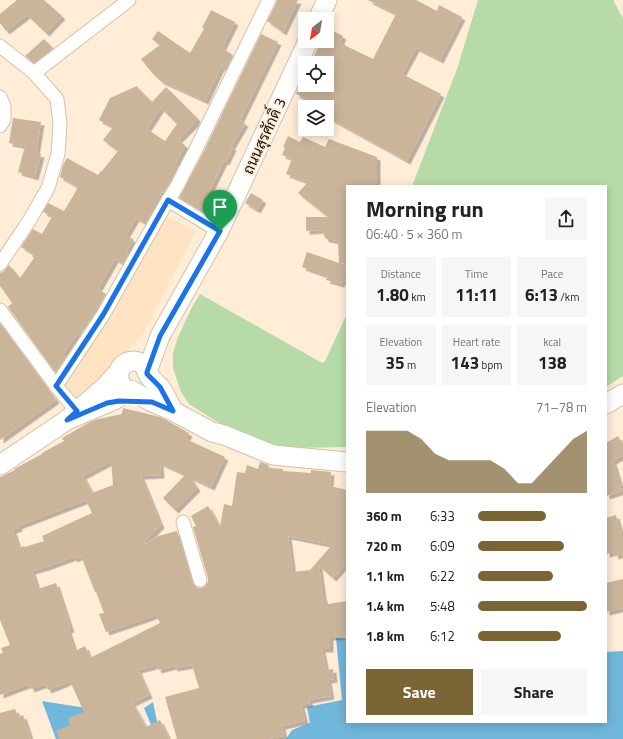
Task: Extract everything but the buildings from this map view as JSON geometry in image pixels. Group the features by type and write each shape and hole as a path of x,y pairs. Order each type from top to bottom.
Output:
{"main road":[{"path":"321,12 327,0"},
{"name":"ถนนสุรศักดิ์ 3","path":"147,373 160,336 220,231 305,48"},
{"name":"ถนนสุรศักดิ์ 3","path":"72,416 106,386 124,366 149,343 160,336"},
{"path":"173,411 160,387 147,373 142,364 133,361 124,366 118,377 123,386 212,432 224,435 272,455 346,462"},
{"path":"0,466 72,416 107,403 144,385 147,373"},
{"path":"607,403 623,394"},
{"path":"107,403 119,401 152,402"}],"street":[{"path":"34,73 129,0"},
{"path":"56,386 103,315 177,186 269,0"},
{"path":"0,46 34,73 57,99 60,124 58,154 48,188 29,221 0,264"},
{"path":"0,97 4,106 4,120 0,126"},
{"path":"168,200 220,231"},
{"path":"0,310 56,386 72,416"},
{"path":"184,522 200,580"}],"shaded area":[{"path":"166,216 196,231 143,334 79,402 63,383"}],"green space":[{"path":"478,0 614,0 623,18 623,376 607,386 607,185 412,185 457,69"},
{"path":"200,294 322,363 325,361 346,316 346,447 289,448 259,441 214,420 189,404 181,392 173,368 173,353 178,337 192,307"}],"water":[{"path":"336,638 346,639 346,723 607,723 607,652 623,651 623,739 286,739 292,730 310,723 307,707 342,700"},
{"path":"42,701 86,708 99,739 56,739"},
{"path":"153,702 158,726 157,739 144,708"}],"route":[{"path":"168,200 220,231 160,336 147,372 147,374 160,387 173,411 152,402 119,401 107,403 67,420 77,411 56,386 103,315 168,200"}]}
